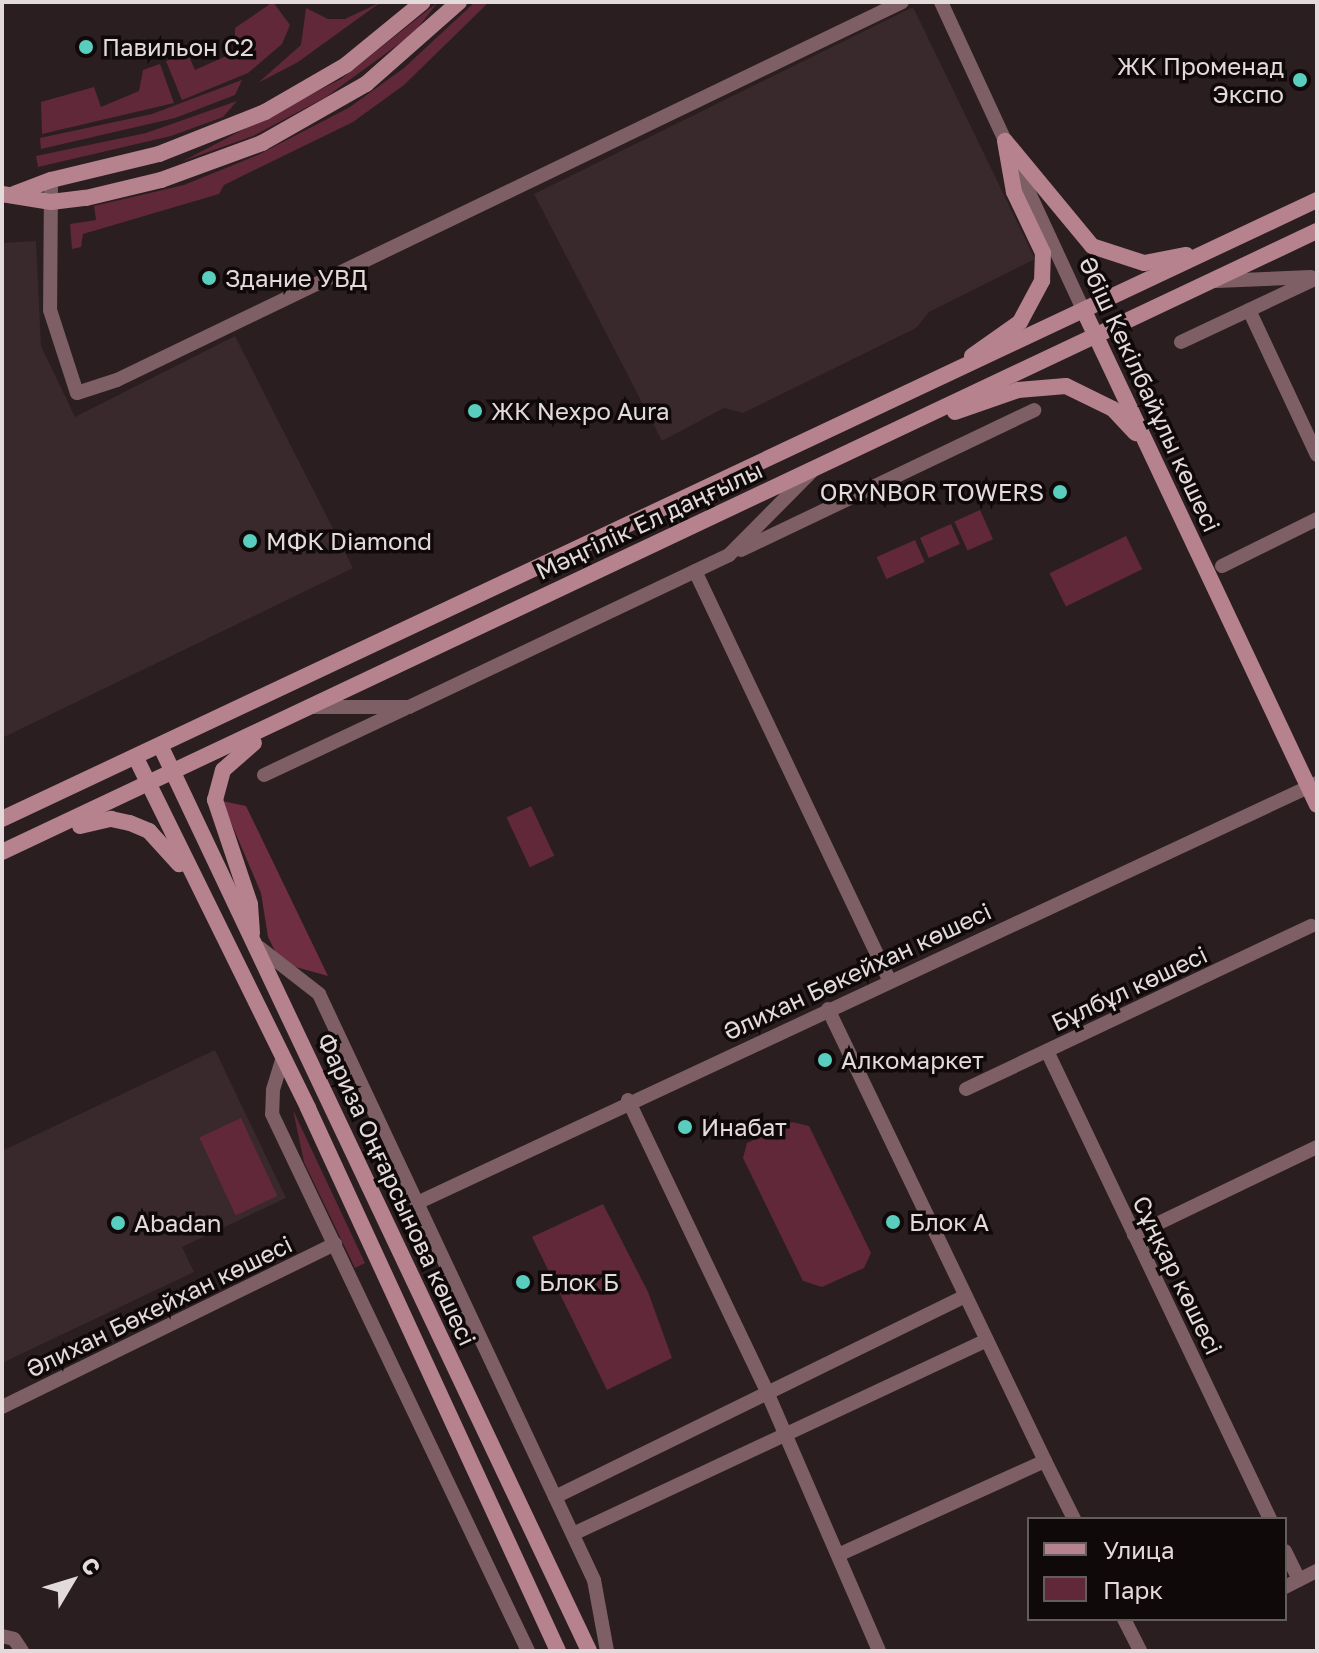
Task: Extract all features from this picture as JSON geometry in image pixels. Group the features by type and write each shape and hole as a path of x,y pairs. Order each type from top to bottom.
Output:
{"main road":[{"path":"8,194 51,180 159,154 265,112 346,65 423,2"},
{"path":"8,194 51,202 161,180 262,143 366,84 459,2"},
{"path":"1005,141 1082,235 1100,251 1144,263 1209,251"},
{"path":"961,367 977,350 1020,322 1042,284 1043,253 1014,192 1005,141"},
{"name":"Мәңгілік Ел даңғылы","path":"2,819 161,747 1317,200"},
{"name":"Мәңгілік Ел даңғылы","path":"8,849 1317,231"},
{"name":"Әбіш Кекілбайұлы көшесі","path":"1084,311 1313,785 1317,805"},
{"path":"885,435 1018,390 1066,386 1113,409 1146,444"},
{"path":"252,939 250,904 219,823 218,780 235,756 302,710"},
{"name":"Фариза Оңғарсынова көшесі","path":"161,747 589,1651"},
{"name":"Фариза Оңғарсынова көшесі","path":"136,758 336,1169 558,1651"},
{"path":"8,849 93,821 130,823 169,848 202,889"},
{"path":"336,1169 373,1217 455,1385 458,1374"},
{"path":"475,1470 468,1447 476,1440 577,1651"}],"street":[{"path":"51,180 50,310 77,393 117,380 902,2"},
{"name":"Әбіш Кекілбайұлы көшесі","path":"941,2 1084,311"},
{"path":"1212,281 1317,277"},
{"path":"1181,342 1317,277"},
{"path":"1249,310 1317,455"},
{"path":"264,775 1034,410"},
{"path":"814,515 797,513 791,503 816,468"},
{"path":"729,555 816,468"},
{"path":"1222,566 1317,519"},
{"path":"695,571 890,981"},
{"path":"302,710 409,707"},
{"name":"Әлихан Бөкейхан көшесі","path":"417,1203 628,1100 1313,785"},
{"name":"Бұлбұл көшесі","path":"966,1089 1311,926"},
{"path":"252,939 272,961 319,994 594,1580 607,1651"},
{"path":"828,1009 1073,1517"},
{"name":"Сұңқар көшесі","path":"1047,1051 1269,1517"},
{"path":"283,1057 273,1090 272,1114 528,1651"},
{"path":"628,1100 767,1392 879,1651"},
{"path":"1134,1235 1317,1147"},
{"name":"Әлихан Бөкейхан көшесі","path":"2,1407 335,1244"},
{"path":"555,1497 965,1296"},
{"path":"573,1534 987,1340"},
{"path":"838,1555 1045,1461"},
{"path":"1287,1555 1299,1580"},
{"path":"1287,1586 1317,1571"},
{"path":"1125,1621 1140,1651"},
{"path":"2,1636 14,1639 22,1651"}],"shaded area":[{"path":"913,7 1035,259 929,312 916,328 743,413 724,408 662,441 534,194"},
{"path":"36,241 41,346 75,417 235,336 353,568 2,738 2,243"},
{"path":"222,801 246,806 328,976 292,966 277,955 268,937 261,893"},
{"name":"Abadan","path":"215,1050 286,1198 182,1247 194,1272 2,1363 2,1151"}],"green space":[{"path":"273,2 290,25 282,44 248,73 182,100 166,61 187,52 195,70 235,52 235,28"},
{"path":"381,2 298,62 258,83 301,45 306,8 328,19 345,19"},
{"path":"438,2 414,33 326,97 253,136 183,161 341,79"},
{"path":"475,2 489,2 404,85 353,122 224,185 219,194 83,234 81,247 72,249 70,224 96,220 94,206 184,185 258,155 350,107 404,68"},
{"path":"160,64 174,103 42,134 41,102 94,87 101,107 139,91 143,70"},
{"path":"242,80 235,95 175,118 41,149 40,138 152,114"},
{"path":"237,101 223,117 171,136 38,167 36,156 146,133"},
{"path":"980,510 993,539 967,551 954,521"},
{"path":"951,524 960,544 929,558 920,538"},
{"path":"1126,536 1142,569 1066,607 1050,573"},
{"path":"915,540 925,562 886,579 877,557"},
{"path":"531,806 554,856 530,867 507,817"},
{"path":"293,1110 365,1263 355,1268 304,1162"},
{"path":"241,1118 277,1196 236,1215 199,1137"},
{"path":"792,1122 809,1126 871,1253 864,1268 822,1287 803,1281 743,1158 747,1143"},
{"path":"603,1204 648,1292 672,1358 607,1390 532,1237"}],"place":[{"name":"Павильон С2","path":"86,47"},
{"name":"ЖК Променад Экспо","path":"1300,80"},
{"name":"Здание УВД","path":"209,278"},
{"name":"ЖК Nexpo Aura","path":"475,411"},
{"name":"ORYNBOR TOWERS","path":"1060,492"},
{"name":"МФК Diamond","path":"250,541"},
{"name":"Алкомаркет","path":"825,1060"},
{"name":"Инабат","path":"685,1127"},
{"name":"Блок А","path":"893,1222"},
{"name":"Abadan","path":"118,1223"},
{"name":"Блок Б","path":"523,1282"}]}
